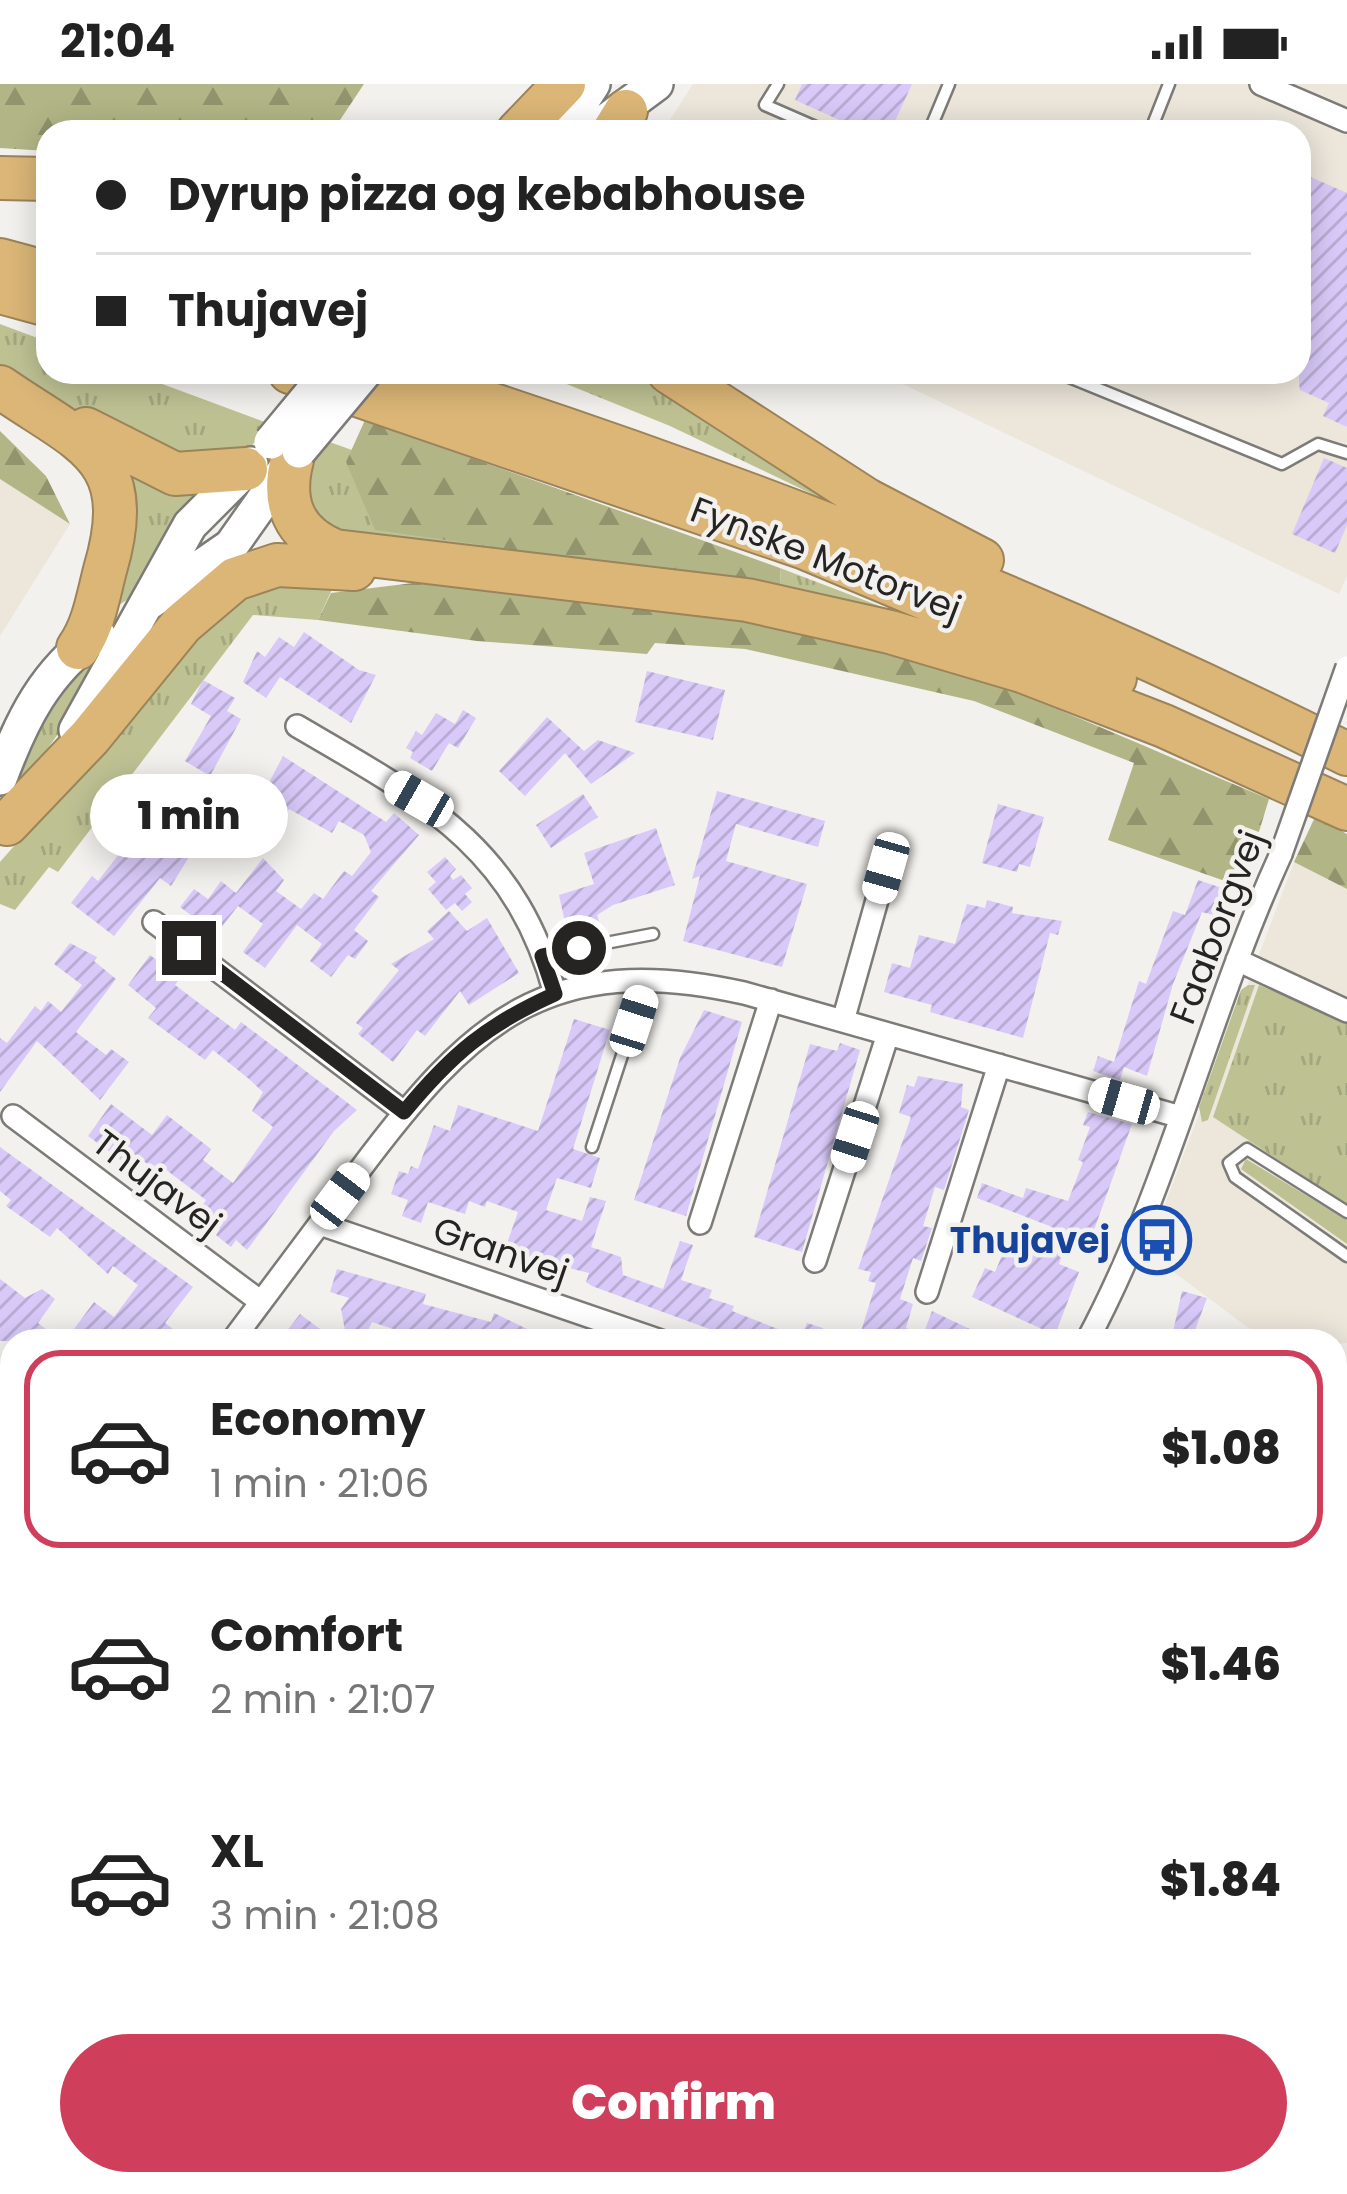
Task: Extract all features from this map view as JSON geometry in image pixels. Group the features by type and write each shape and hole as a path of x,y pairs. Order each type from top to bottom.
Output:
{"highway":[{"path":"530,120 564,84"},
{"path":"0,178 36,179"},
{"path":"0,260 36,270"},
{"path":"0,292 36,301"},
{"name":"Fynske Motorvej","path":"327,384 805,548 1098,671 1347,786"},
{"name":"Fynske Motorvej","path":"426,384 817,521 1130,650 1347,754"},
{"path":"688,384 867,500 1167,649 1284,722"},
{"path":"707,384 754,426"},
{"path":"0,385 160,469 190,476 277,455 294,519 311,539 335,551 379,560 648,586 836,620 1022,671 1164,726 1347,809"},
{"path":"0,385 91,447 113,481 116,536 92,622 78,648"},
{"path":"4,828 90,737 182,624 251,571 294,564 648,586"}],"main road":[{"path":"570,120 593,84"},
{"path":"0,778 31,704 78,648 231,546 277,455 321,384"},
{"path":"4,828 90,709 190,525 277,455 352,384"}],"street":[{"path":"1261,84 1347,121"},
{"name":"Faaborgvej","path":"1093,1329 1127,1262 1347,667"},
{"path":"297,726 452,821 505,878 555,994"},
{"path":"842,1021 886,868"},
{"path":"154,922 404,1112"},
{"path":"1237,960 1347,1011"},
{"path":"241,1329 404,1112 454,1054 486,1027 555,994 647,979 694,982 1180,1117"},
{"path":"700,1223 771,1000"},
{"path":"815,1261 888,1034"},
{"path":"927,1292 999,1065"},
{"name":"Thujavej","path":"13,1116 261,1302"},
{"name":"Granvej","path":"320,1224 626,1329"}],"lane":[{"path":"778,84 765,105 799,120"},
{"path":"934,120 949,84"},
{"path":"1155,120 1169,84"},
{"path":"1086,384 1282,464 1318,444 1347,453"},
{"path":"542,956 652,934"},
{"path":"592,1147 647,979"},
{"path":"1347,1213 1264,1155 1247,1149 1229,1163 1234,1178 1347,1256"}],"shaded area":[{"path":"693,84 1347,84 1347,576 1339,594 903,384 1311,384 1311,120 670,120"},
{"path":"0,479 70,524 0,636"},
{"path":"1294,862 1347,889 1347,1329 1250,1329 1147,1252"}],"green space":[{"path":"0,84 364,84 340,120 36,120 36,150 0,148"},
{"path":"0,324 36,338 36,384 162,384 270,424 250,448 179,466 0,373"},
{"path":"567,384 666,384 904,538 670,426"},
{"path":"365,420 780,568 781,587 375,530 346,462"},
{"path":"0,431 46,476 70,524 0,479"},
{"path":"324,440 352,450 346,463 781,586 780,568 927,624 321,530 301,480"},
{"path":"111,459 211,482 136,594 102,616"},
{"path":"339,574 318,620 253,615 58,872 49,867 15,910 0,904 0,862 246,581"},
{"path":"413,583 584,596 758,619 867,643 970,675 1269,799 1242,887 1108,840 1134,763 974,701 745,649 655,643 647,654 477,641 318,620 331,593"},
{"path":"108,643 66,723 0,814 56,689"},
{"path":"1315,817 1347,834 1347,889 1294,862"},
{"path":"1255,985 1208,1120 1202,1122 1199,1107 1241,990"},
{"path":"1259,985 1347,1022 1347,1205 1213,1117"},
{"path":"1246,1159 1347,1220 1347,1244 1241,1169"}],"building":[{"path":"802,84 912,84 896,120 839,120 795,100"},
{"path":"1311,177 1347,193 1347,427 1323,416 1329,403 1300,390 1299,384 1311,384"},
{"path":"1324,458 1347,468 1347,525 1335,553 1292,534"},
{"path":"304,632 359,670 376,675 351,723 280,677 266,698 243,682 257,651 265,657 279,637 294,647"},
{"path":"647,671 725,690 713,740 635,722"},
{"path":"203,680 235,698 227,711 241,719 210,776 185,761 211,716 191,704"},
{"path":"463,710 476,718 458,748 449,743 432,771 410,758 413,752 406,748 416,731 422,735 436,713 455,724"},
{"path":"547,717 584,751 598,740 635,753 591,784 565,753 525,796 499,771"},
{"path":"283,756 386,822 394,813 419,835 371,891 379,897 354,930 368,941 355,959 348,955 331,977 310,961 322,944 297,925 265,968 243,952 263,924 238,906 216,934 180,907 194,889 208,899 221,881 236,893 263,858 284,880 276,891 301,909 314,893 323,899 344,871 352,876 371,852 364,835 339,821 332,833 289,809 279,827 253,813"},
{"path":"717,791 825,821 818,847 736,824 726,861 807,884 782,967 683,941 700,876 692,879"},
{"path":"583,794 598,817 551,848 536,825"},
{"path":"176,796 228,833 214,852 199,841 171,886 160,878 114,936 71,903 92,876 98,881 130,840 138,846 144,839 149,843 172,813 166,809"},
{"path":"998,804 1044,817 1030,867 1019,864 1017,872 982,863"},
{"path":"656,828 675,885 613,905 597,915 603,934 569,940 559,895 594,884 584,853"},
{"path":"445,857 456,869 450,876 453,880 461,875 472,888 465,894 472,902 462,911 455,903 446,910 428,889 436,882 427,872"},
{"path":"1198,880 1222,888 1213,915 1202,912 1173,984 1147,1076 1124,1067 1120,1080 1093,1071 1098,1056 1114,1062 1139,981 1146,984 1173,911 1185,915"},
{"path":"987,900 1013,907 1012,913 1062,921 1058,935 1050,933 1023,1038 930,1012 932,1005 884,992 892,963 910,968 919,935 955,944 967,904 985,908"},
{"path":"449,911 467,931 487,918 519,973 469,1005 460,991 425,1036 417,1030 393,1062 358,1034 363,1028 356,1023 399,970 391,964 434,939 427,931"},
{"path":"70,943 97,957 94,961 116,979 76,1032 106,1055 111,1049 129,1062 100,1100 37,1041 0,1092 0,1038 7,1043 35,1006 41,1011 48,1001 61,1012 82,985 54,964"},
{"path":"150,955 180,978 175,985 235,1030 241,1022 357,1110 334,1131 247,1250 236,1240 231,1247 216,1235 220,1229 198,1212 206,1200 161,1166 157,1171 134,1154 126,1164 88,1136 111,1104 152,1135 167,1115 211,1149 203,1160 233,1183 273,1127 252,1111 263,1092 249,1079 213,1050 205,1060 148,1018 156,1008 128,985"},
{"path":"704,1010 742,1022 686,1216 634,1200 680,1058"},
{"path":"574,1019 610,1030 573,1149 600,1158 591,1188 557,1178 546,1210 582,1221 590,1197 606,1201 591,1247 621,1257 623,1275 663,1289 680,1241 693,1245 681,1280 712,1290 709,1298 778,1329 709,1329 592,1286 586,1282 589,1273 504,1252 518,1212 487,1201 485,1207 469,1201 465,1214 428,1202 421,1223 402,1216 408,1200 391,1194 399,1171 408,1174 411,1166 418,1169 434,1125 450,1131 458,1105 538,1131"},
{"path":"840,1043 860,1050 802,1252 754,1237 810,1044 837,1051"},
{"path":"918,1076 963,1084 961,1107 969,1110 944,1190 935,1187 923,1226 932,1228 921,1261 913,1258 900,1299 913,1304 908,1329 862,1329 876,1283 868,1281 871,1272 858,1269 911,1117 899,1113 907,1085 914,1087"},
{"path":"1088,1112 1132,1124 1089,1244 1068,1237 1059,1264 1079,1272 1057,1329 1042,1329 972,1297 985,1268 995,1272 1007,1244 1043,1257 1052,1227 977,1198 982,1183 1023,1198 1026,1188 1068,1201 1090,1127 1083,1125"},
{"path":"0,1147 193,1287 165,1323 173,1329 74,1329 94,1302 114,1317 138,1285 113,1266 108,1274 57,1228 50,1237 6,1206 11,1200 0,1191"},
{"path":"337,1269 426,1294 423,1304 491,1322 494,1313 527,1329 393,1329 372,1322 369,1329 345,1329 341,1309 349,1298 330,1292"},
{"path":"0,1279 25,1298 42,1289 55,1299 38,1323 46,1329 0,1329"},
{"path":"1182,1291 1207,1298 1195,1329 1174,1329"},
{"path":"932,1311 970,1329 925,1329"},
{"path":"300,1314 320,1329 288,1329"}],"place":[{"name":"Thujavej","path":"1157,1240"}],"route":[{"path":"189,948 404,1112 454,1054 486,1027 555,994 542,956 579,948"}]}
